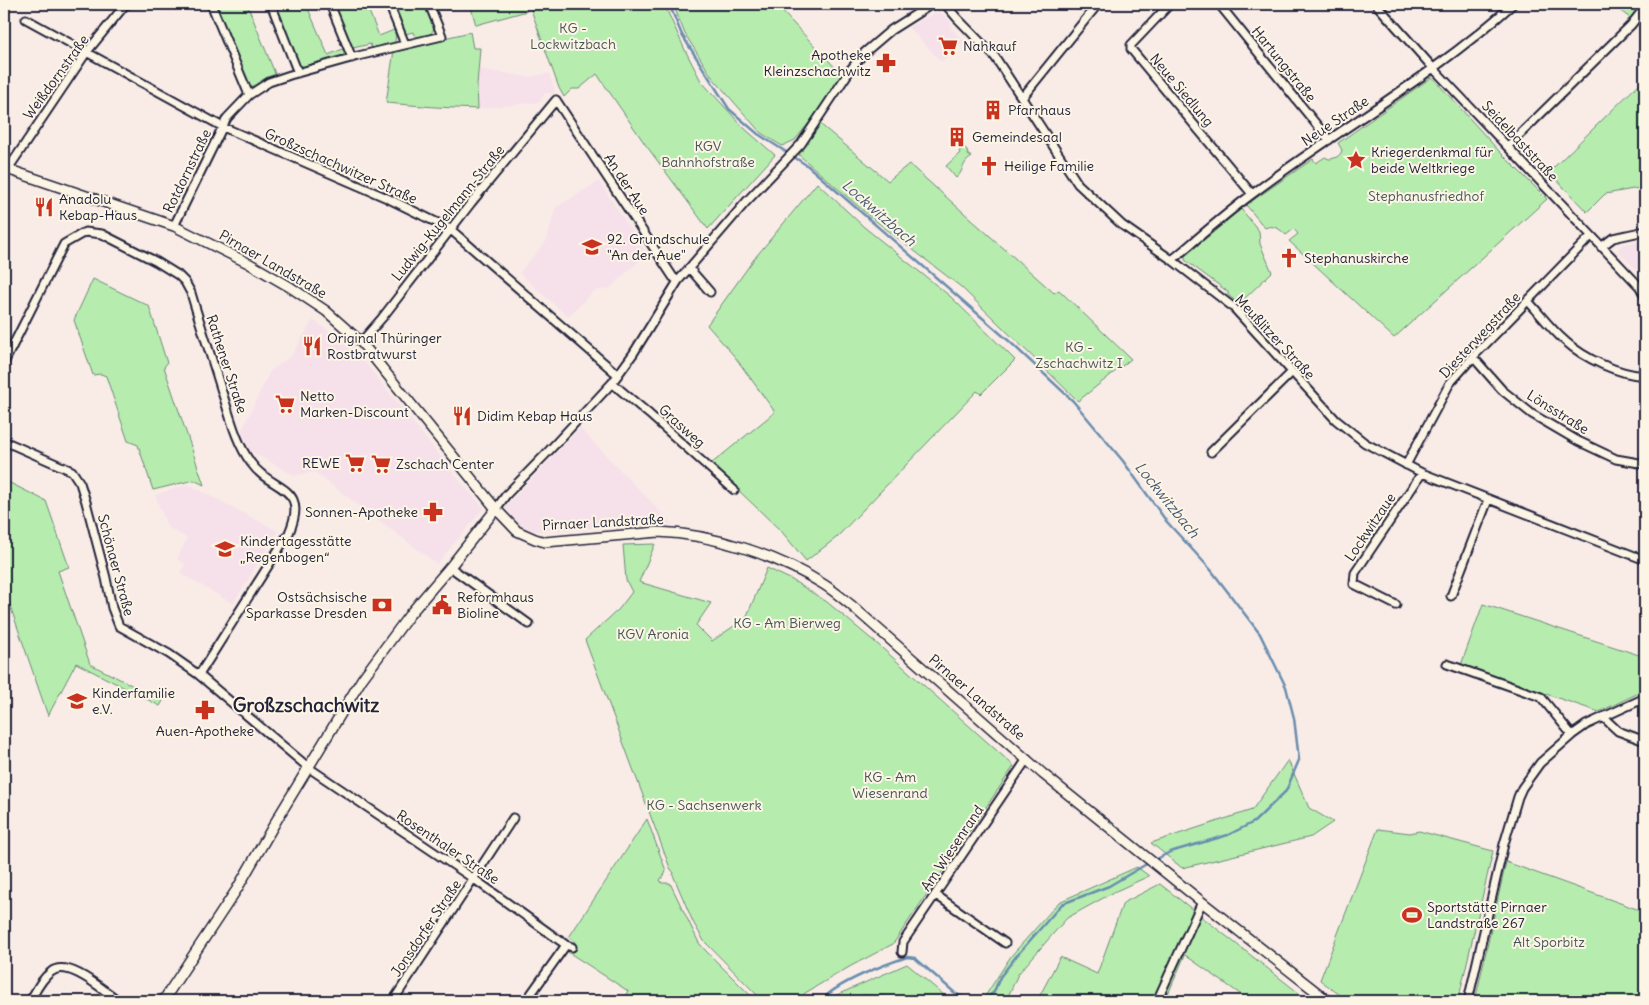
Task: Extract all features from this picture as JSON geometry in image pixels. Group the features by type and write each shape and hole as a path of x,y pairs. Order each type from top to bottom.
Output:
{"street":[{"name":"Weißdornstraße","path":"5,170 86,53 126,4"},
{"path":"211,4 249,95"},
{"path":"271,4 298,73"},
{"path":"330,4 352,58"},
{"path":"389,4 406,44"},
{"path":"223,127 227,118 249,95 269,82 352,58 442,36 429,4"},
{"path":"163,1001 237,888 362,680 410,614 450,567 506,495 612,384 678,281 746,202 793,150 801,144 851,69 864,53 896,26 932,4"},
{"name":"Meußlitzer Straße","path":"946,4 995,57 1078,184 1122,225 1172,260 1233,307 1320,404 1343,426 1365,443 1422,473 1645,560"},
{"path":"1022,98 1098,4"},
{"name":"Neue Siedlung","path":"1170,4 1131,46 1131,49 1252,194"},
{"name":"Hartungstraße","path":"1219,4 1329,140"},
{"name":"Seidelbaststraße","path":"1376,4 1434,69 1640,287 1645,296"},
{"name":"Neue Straße","path":"1172,260 1252,194 1434,69 1482,32 1513,4"},
{"path":"1508,146 1619,38 1645,7"},
{"name":"Großzschachwitzer Straße","path":"26,19 223,127 387,198 450,229 618,375"},
{"name":"Ludwig-Kugelmann-Straße","path":"361,342 382,318 450,229 556,100"},
{"name":"An der Aue","path":"556,100 673,277 678,281"},
{"name":"Rotdornstraße","path":"174,226 223,127"},
{"name":"Pirnaer Landstraße","path":"5,170 174,226 213,244 290,287 326,311 361,342 496,509 517,531 535,540 545,542 646,533 676,533 702,537 762,555 798,570 824,584 851,605 1027,760 1143,855 1328,1001"},
{"path":"1601,246 1613,238 1645,230"},
{"name":"Rathener Straße","path":"5,358 29,316 64,244 85,232 102,234 157,262 178,275 185,282 191,294 234,429 250,462 257,471 286,491 296,505 295,520 289,534 198,675"},
{"name":"Diesterwegstraße","path":"1406,465 1450,383 1591,236"},
{"path":"689,268 710,292"},
{"path":"1528,300 1566,342 1590,358 1598,363 1633,375 1645,376"},
{"name":"Lönsstraße","path":"1473,357 1502,390 1532,414 1578,441 1616,458 1645,464"},
{"path":"1211,452 1292,372"},
{"name":"Grasweg","path":"612,384 649,414 734,490"},
{"name":"Schönaer Straße","path":"4,441 72,471 80,483 106,578 112,608 119,626 169,654 198,675 309,768"},
{"name":"Lockwitzaue","path":"1396,604 1354,584 1355,573 1422,473"},
{"path":"1451,596 1488,500"},
{"path":"450,567 530,624"},
{"path":"1447,664 1541,697 1572,735"},
{"path":"1468,1001 1504,844 1518,797 1540,763 1572,735 1603,717 1645,698"},
{"path":"1603,717 1618,731 1645,741"},
{"name":"Am Wiesenrand","path":"902,952 903,942 1027,760"},
{"name":"Rosenthaler Straße","path":"309,768 474,879 569,946 526,1001"},
{"name":"Jonsdorfer Straße","path":"393,1001 513,818"},
{"path":"936,895 1005,943"},
{"path":"1157,1001 1202,902"},
{"path":"30,1001 42,981 51,972 63,967 74,970 119,1001"}],"shaded area":[{"path":"937,12 941,13 951,22 950,27 964,41 941,62 908,27"},
{"path":"479,69 530,77 549,73 555,92 552,94 545,93 540,102 478,109 477,85"},
{"name":"92. Grundschule \"An der Aue\"","path":"599,181 647,254 609,289 594,291 568,317 519,273 547,240 555,208"},
{"path":"1645,240 1645,279 1618,251 1621,245"},
{"path":"313,320 353,347 460,481 484,508 437,564 314,472 295,476 250,451 241,432 270,371 291,356"},
{"path":"580,428 672,524 534,531 519,524 505,507"},
{"name":"Kindertagesstätte „Regenbogen“","path":"188,484 278,531 233,604 180,573 185,564 177,559 187,538 167,527 155,495"}],"green space":[{"path":"213,4 247,4 276,76 247,90"},
{"path":"272,4 306,4 328,55 343,49 345,52 341,59 298,71"},
{"path":"331,4 366,4 379,36 394,30 394,43 387,48 373,51 370,44 349,49"},
{"path":"390,4 425,4 433,22 433,31 416,40 413,32 402,35"},
{"path":"470,4 524,4 527,11 476,25"},
{"name":"KGV Bahnhofstraße","path":"529,4 664,4 701,81 744,128 775,155 708,229 645,144 597,74 579,89 572,89 564,97 559,88"},
{"path":"673,4 775,4 845,78 795,140 782,146 761,133 712,77 685,34"},
{"path":"1611,4 1645,4 1645,29"},
{"path":"470,32 473,48 480,48 477,85 478,109 386,103 394,50"},
{"name":"Stephanusfriedhof","path":"1432,77 1499,151 1547,199 1394,338 1289,241 1298,234 1294,229 1286,235 1276,228 1265,228 1246,205 1313,159 1316,163 1325,157 1329,159 1337,157 1342,150 1338,143"},
{"path":"1645,78 1645,187 1605,194 1587,212 1549,172"},
{"name":"KG - Zschachwitz I","path":"820,124 888,181 909,164 1054,293 1059,290 1131,359 1078,401 961,287 868,215 799,155"},
{"path":"964,147 968,155 972,157 968,159 956,178 946,166"},
{"path":"817,183 864,227 951,297 1015,360 981,394 977,391 836,538 806,561 782,532 711,464 775,412 735,357 707,325 754,259"},
{"path":"1241,209 1259,231 1260,244 1272,272 1239,304 1228,295 1228,292 1185,260 1185,256"},
{"path":"93,279 149,306 167,363 164,367 204,485 194,480 153,490 138,445 128,441 106,376 101,374 93,375 74,320"},
{"path":"4,480 46,501 69,567 58,571 90,664 163,701 160,706 76,663 48,716 4,588"},
{"path":"655,544 639,582 711,603 696,625 712,641 746,618 767,568 792,580 827,602 882,648 1014,766 893,944 805,993 798,1001 763,1001 704,941 693,922 673,875 674,873 670,868 585,640 619,609 632,592 626,580 623,545"},
{"path":"1483,604 1645,657 1645,690 1599,712 1461,665"},
{"path":"1288,760 1309,808 1333,822 1311,837 1182,868 1151,843 1252,810"},
{"name":"KG - Sachsenwerk","path":"647,819 666,871 660,880 662,883 670,883 699,943 756,1001 622,1001 628,991 568,952 575,941 569,937"},
{"name":"Sportstätte Pirnaer Landstraße 267","path":"1378,829 1410,833 1419,831 1493,851 1458,1001 1348,1001 1320,980"},
{"name":"Alt Sporbitz","path":"1506,862 1645,912 1645,1001 1475,1001"},
{"path":"1137,867 1149,876 1116,891 1067,918 1018,974 1006,1001 982,1001 1011,956 1059,902"},
{"path":"1160,884 1309,1001 1250,1001 1185,955 1165,1001 1037,1001 1060,957 1097,974 1123,903"},
{"path":"907,964 951,1001 894,1001 882,996 864,995 847,998 842,1001 828,1001 830,998"}],"waterway":[{"name":"Lockwitzbach","path":"669,4 682,35 729,109 758,134 808,166 1009,341 1073,401 1123,461 1167,522 1211,570 1260,634 1286,687 1294,718 1299,760 1286,791 1254,822 1228,835 1170,852 1155,860"},
{"name":"Lockwitzbach","path":"983,1001 994,992 1000,977 1062,904 1109,886 1150,862"},
{"name":"Lockwitzbach","path":"821,1001 848,981 907,957 915,958 955,993 969,1001"}],"place":[{"name":"Nahkauf","path":"948,46"},
{"name":"Apotheke Kleinzschachwitz","path":"886,63"},
{"name":"Pfarrhaus","path":"993,110"},
{"name":"Gemeindesaal","path":"957,137"},
{"name":"Kriegerdenkmal für beide Weltkriege","path":"1356,160"},
{"name":"Heilige Familie","path":"989,166"},
{"name":"Anadolu Kebap-Haus","path":"44,207"},
{"name":"92. Grundschule \"An der Aue\"","path":"592,247"},
{"name":"Stephanuskirche","path":"1289,258"},
{"name":"Original Thüringer Rostbratwurst","path":"312,346"},
{"name":"Netto Marken-Discount","path":"285,404"},
{"name":"Didim Kebap Haus","path":"462,416"},
{"name":"REWE","path":"355,463"},
{"name":"Zschach Center","path":"381,464"},
{"name":"Sonnen-Apotheke","path":"433,512"},
{"name":"Kindertagesstätte „Regenbogen“","path":"225,549"},
{"name":"Ostsächsische Sparkasse Dresden","path":"382,605"},
{"name":"Reformhaus Bioline","path":"442,605"},
{"name":"Kinderfamilie e.V.","path":"77,701"},
{"name":"Auen-Apotheke","path":"205,710"},
{"name":"Sportstätte Pirnaer Landstraße 267","path":"1412,915"}],"district":[{"name":"Großzschachwitz","path":"306,705"}],"park label":[{"name":"KG - Lockwitzbach","path":"573,36"},
{"name":"KG - Am Bierweg","path":"787,623"},
{"name":"KGV Aronia","path":"653,634"},
{"name":"KG - Am Wiesenrand","path":"890,786"}]}
